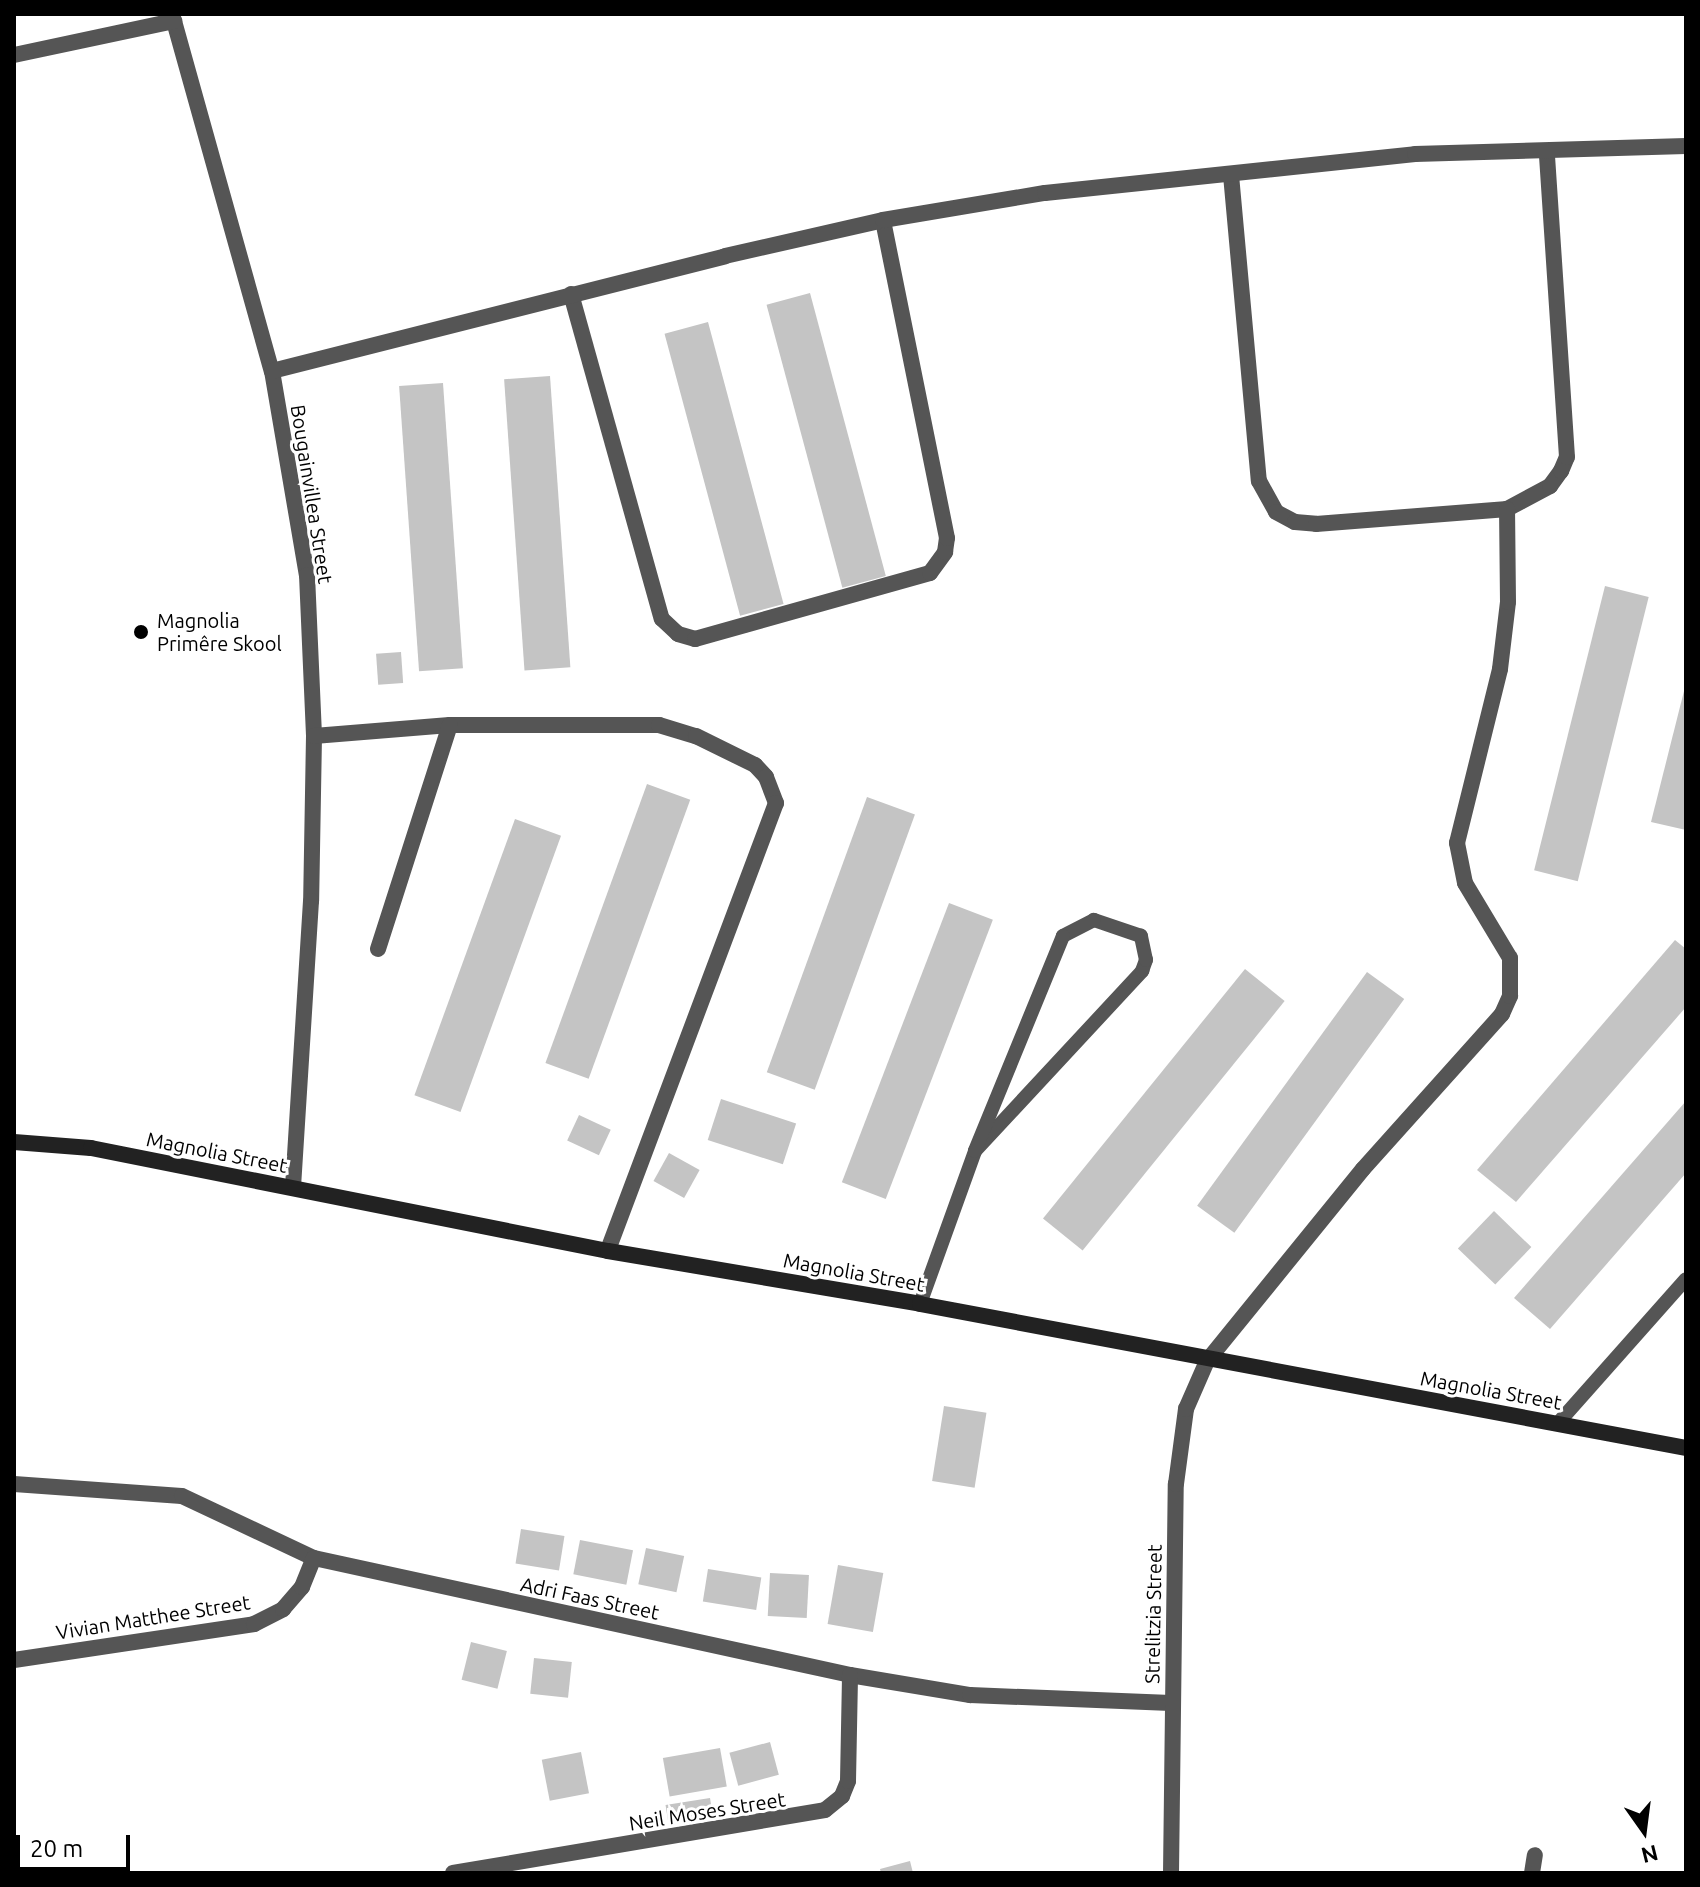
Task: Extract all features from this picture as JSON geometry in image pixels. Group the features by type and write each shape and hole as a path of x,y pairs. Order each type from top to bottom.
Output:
{"street":[{"path":"14,55 173,18"},
{"name":"Bougainvillea Street","path":"173,18 272,371 307,575 314,736 304,1053 293,1186"},
{"path":"272,371 571,294 883,220 1045,193 1415,154 1547,153 1686,146"},
{"path":"1231,175 1264,498 1295,522 1316,524 1507,509 1550,486 1567,457 1547,153"},
{"path":"571,294 662,619 678,634 695,639 930,573 945,552 947,538 883,220"},
{"name":"Strelitzia Street","path":"1171,1873 1171,1703 1179,1447 1186,1409 1207,1361 1363,1169 1502,1014 1510,996 1510,958 1465,883 1457,843 1500,669 1508,602 1507,509"},
{"path":"378,949 450,725"},
{"path":"314,736 450,725 659,725 696,736 755,765 773,791 776,803 608,1251"},
{"name":"Magnolia Street","path":"14,1142 91,1148 608,1251 920,1304 1207,1361 1559,1422 1686,1448"},
{"name":"Adri Faas Street","path":"14,1484 182,1496 212,1506 314,1558 850,1675 970,1695 1171,1703"},
{"name":"Vivian Matthee Street","path":"14,1660 254,1624 283,1609 302,1587 314,1558"},
{"name":"Neil Moses Street","path":"453,1873 825,1810 842,1796 848,1781 850,1675"},
{"path":"1532,1873 1535,1855"}],"lane":[{"path":"920,1304 975,1151 1063,936 1094,920 1141,936 1146,960 1142,971 975,1151"},
{"path":"1559,1422 1686,1279"}],"building":[{"path":"810,293 886,576 842,588 767,305"},
{"path":"708,322 784,604 740,616 665,334"},
{"path":"550,376 570,667 524,670 504,379"},
{"path":"443,383 463,668 419,671 399,386"},
{"path":"1605,586 1649,597 1578,881 1534,870"},
{"path":"401,652 403,683 378,685 376,654"},
{"path":"1686,688 1686,830 1651,822"},
{"path":"647,784 690,800 589,1079 545,1063"},
{"path":"867,797 915,814 815,1090 767,1072"},
{"path":"515,819 561,836 460,1112 414,1095"},
{"path":"949,903 993,920 886,1199 842,1182"},
{"path":"1675,940 1686,949 1686,1007 1516,1202 1477,1170"},
{"path":"1245,969 1285,1001 1083,1251 1043,1218"},
{"path":"1367,972 1404,999 1234,1233 1197,1206"},
{"path":"721,1099 796,1123 783,1164 708,1140"},
{"path":"1686,1101 1686,1173 1550,1329 1514,1298"},
{"path":"579,1115 611,1130 599,1155 567,1140"},
{"path":"669,1153 700,1170 684,1198 653,1181"},
{"path":"1494,1211 1531,1247 1495,1285 1458,1248"},
{"path":"944,1406 986,1413 975,1488 932,1481"},
{"path":"521,1529 564,1536 559,1570 516,1564"},
{"path":"580,1540 633,1550 626,1585 573,1574"},
{"path":"646,1548 684,1556 676,1592 638,1584"},
{"path":"838,1565 883,1573 873,1632 828,1624"},
{"path":"708,1569 761,1577 756,1610 703,1602"},
{"path":"770,1573 809,1575 807,1618 768,1616"},
{"path":"471,1642 507,1651 497,1689 462,1680"},
{"path":"534,1658 572,1662 568,1698 530,1694"},
{"path":"770,1742 779,1775 738,1786 729,1753"},
{"path":"720,1748 727,1786 670,1796 663,1758"},
{"path":"581,1752 589,1793 550,1801 542,1760"},
{"path":"710,1798 713,1817 669,1824 666,1805"},
{"path":"910,1861 913,1873 881,1873 880,1869"}],"place":[{"name":"Magnolia Primêre Skool","path":"141,632"}]}
